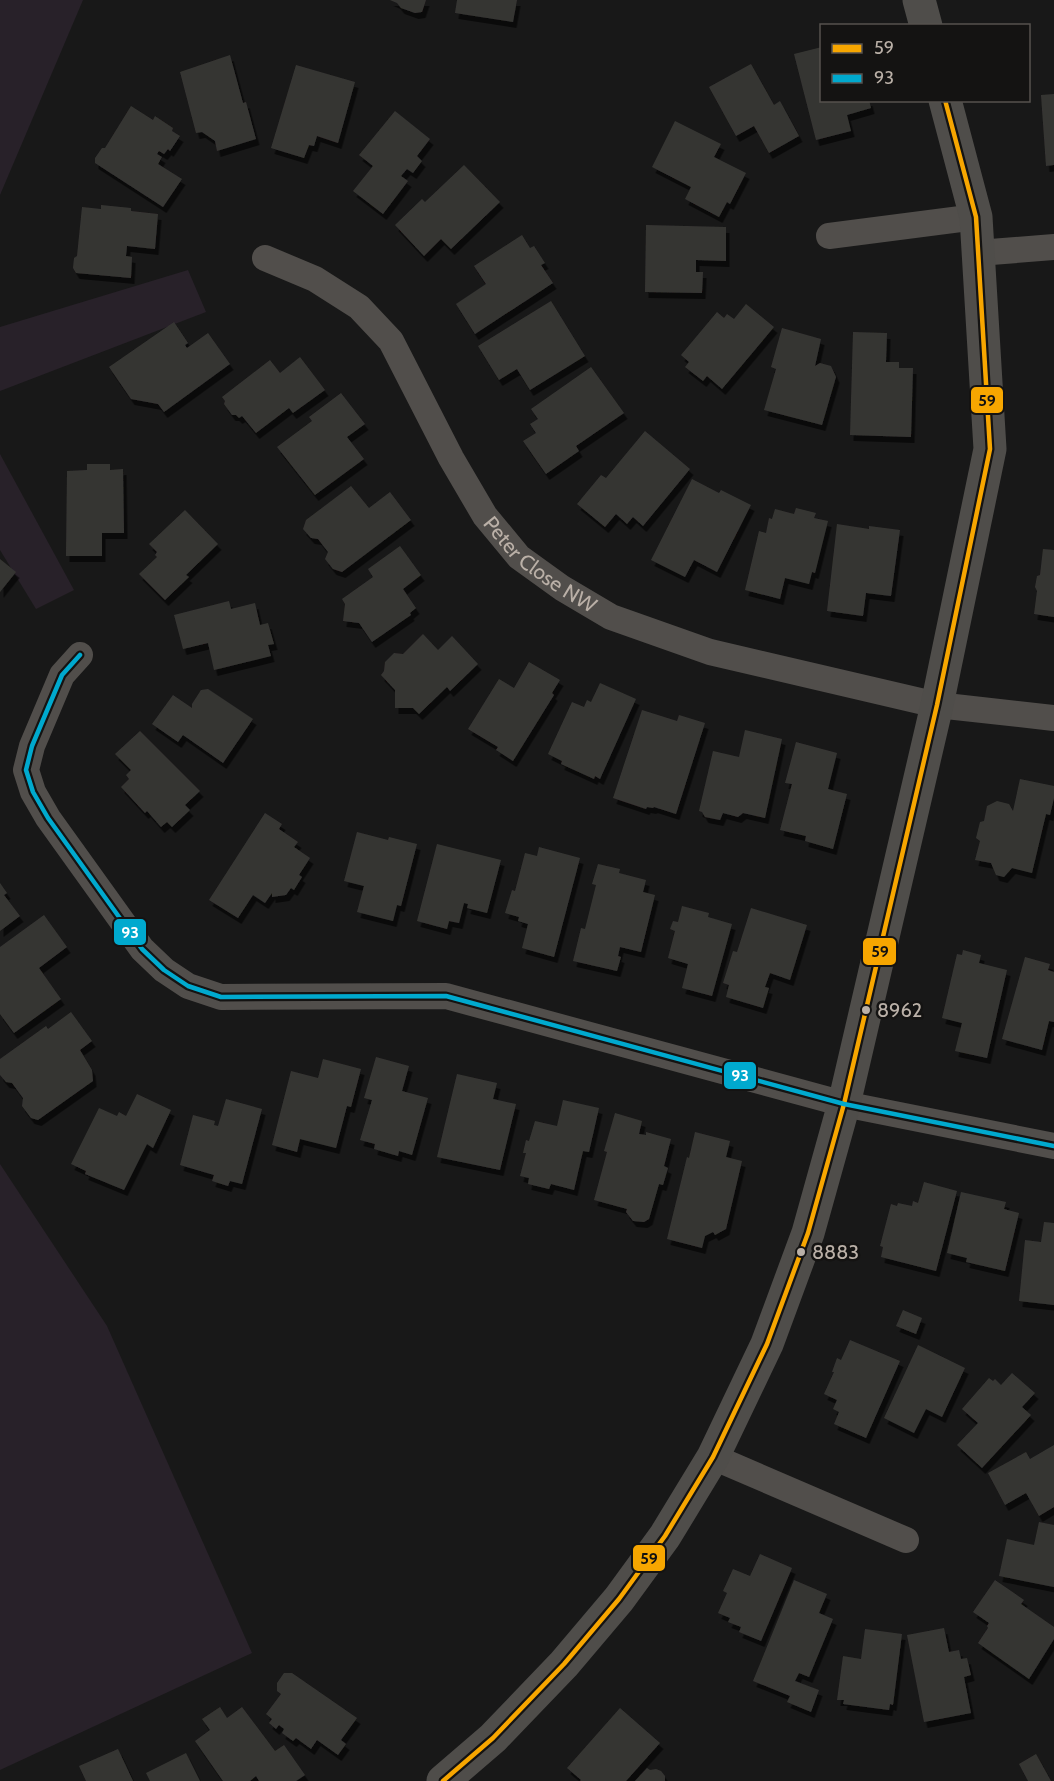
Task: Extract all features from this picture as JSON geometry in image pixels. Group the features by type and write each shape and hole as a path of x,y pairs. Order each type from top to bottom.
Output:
{"street":[{"path":"919,0 925,24"},
{"path":"443,1781 501,1730 564,1664 605,1615 665,1536 713,1457 767,1344 804,1244 844,1104 937,705 990,449 976,217 946,102"},
{"path":"829,236 976,217"},
{"path":"978,253 1054,247"},
{"name":"Peter Close NW","path":"265,258 315,279 359,307 391,341 451,458 485,516 519,557 562,588 611,617 710,652 937,705 1054,718"},
{"path":"80,655 62,675 32,746 26,770 33,792 48,818 142,950 164,970 188,986 221,997 446,996 844,1104 1054,1146"},
{"path":"713,1457 906,1540"}],"shaded area":[{"path":"0,0 83,0 0,195"},
{"path":"188,270 206,312 0,391 0,327"},
{"path":"0,454 74,590 36,609 0,550"},
{"path":"0,1164 107,1326 252,1653 0,1770"}],"building":[{"path":"390,0 426,0 422,12 415,13 401,8"},
{"path":"457,0 517,0 513,22 455,13"},
{"path":"820,48 820,102 870,102 871,108 847,115 851,131 816,140 794,54"},
{"path":"230,55 256,139 217,151 215,141 202,132 196,133 180,72"},
{"path":"751,64 774,105 780,101 799,136 769,153 754,126 736,136 709,87"},
{"path":"296,65 355,82 338,143 317,136 314,146 309,145 304,158 271,148"},
{"path":"1054,94 1054,165 1046,166 1041,95"},
{"path":"131,106 153,120 155,116 173,128 172,131 180,136 170,151 168,149 164,154 159,151 157,154 162,157 158,164 182,179 163,207 95,163 95,158 102,148 105,148"},
{"path":"395,111 430,139 417,156 422,161 413,173 407,169 401,176 408,181 383,214 353,191 373,166 359,155"},
{"path":"675,121 721,144 714,157 746,173 730,204 727,202 719,217 685,199 691,187 652,167"},
{"path":"464,165 500,202 451,249 441,239 424,256 395,225 422,199 425,202"},
{"path":"101,205 158,214 155,249 127,246 126,256 132,257 131,278 76,273 73,268 74,258 77,256 82,207 101,209"},
{"path":"646,225 726,227 726,261 696,260 696,272 703,272 702,293 645,292"},
{"path":"522,235 530,248 534,246 545,263 541,265 553,283 475,334 456,304 486,284 474,266"},
{"path":"551,301 585,356 530,390 517,369 499,380 478,346"},
{"path":"746,304 774,327 722,389 707,376 703,381 685,367 689,362 681,355 717,312 724,318 727,314 734,319"},
{"path":"174,322 188,343 185,345 187,348 208,333 230,364 164,412 158,404 131,399 109,367"},
{"path":"782,328 821,339 815,366 820,363 831,366 836,377 822,425 764,410 776,369 771,367"},
{"path":"853,332 887,333 886,362 899,362 899,368 913,368 911,437 850,435"},
{"path":"300,357 325,390 293,413 289,408 256,433 242,416 239,418 232,415 222,397 270,360 280,373"},
{"path":"591,367 624,413 576,446 579,451 546,474 523,441 536,433 530,424 538,419 531,409"},
{"path":"341,393 365,424 347,437 364,459 315,495 277,447 312,421 309,417"},
{"path":"645,431 690,469 643,526 633,517 627,524 616,514 605,527 577,504 601,475 606,478"},
{"path":"87,464 110,464 110,470 123,469 124,533 102,533 102,556 66,556 67,471 87,470"},
{"path":"692,479 719,493 721,490 751,505 717,572 694,560 685,577 651,560"},
{"path":"351,486 369,508 390,492 411,520 342,572 333,569 325,559 328,552 318,539 311,538 303,529 306,520"},
{"path":"796,508 816,513 814,518 828,521 815,573 812,572 809,584 785,578 780,599 745,590 759,531 766,533 769,518 772,519 775,509 794,514"},
{"path":"185,510 218,544 186,575 189,577 165,600 139,574 157,557 155,555 157,552 149,544"},
{"path":"837,524 869,529 869,526 900,530 891,596 866,593 863,616 827,611"},
{"path":"400,546 421,575 403,589 416,608 410,613 411,615 372,642 359,623 343,621 345,604 342,599 373,577 368,569"},
{"path":"1043,549 1054,550 1054,617 1034,614 1037,591 1035,587 1037,576 1040,575"},
{"path":"0,559 16,572 0,592"},
{"path":"229,601 231,609 255,603 260,625 268,623 274,644 268,645 271,656 214,670 208,643 183,649 174,615"},
{"path":"423,634 438,650 452,636 478,664 450,691 447,687 419,714 413,708 395,708 395,690 381,675 385,662 394,653 403,654"},
{"path":"529,662 560,680 552,693 554,695 513,761 496,750 498,747 468,729 499,679 514,688"},
{"path":"600,683 636,699 600,779 595,776 594,779 561,764 562,761 548,754 572,702 584,707 587,700 591,702"},
{"path":"208,689 253,719 223,763 183,735 178,742 152,724 173,695 192,708 201,690"},
{"path":"642,710 677,721 679,715 705,723 676,814 654,807 646,809 613,798"},
{"path":"745,730 782,739 765,818 743,813 738,817 723,813 720,820 705,817 699,811 713,751 739,757"},
{"path":"140,731 200,791 185,805 190,810 172,827 167,822 161,827 121,787 129,779 126,775 131,770 115,754"},
{"path":"796,742 837,753 828,789 847,794 833,849 805,841 806,836 780,830 792,784 785,783"},
{"path":"1020,779 1054,786 1054,798 1050,815 1046,814 1032,873 1012,868 1004,877 996,875 991,863 975,860 980,841 976,838 980,822 984,821 987,806 997,801 1009,804 1013,811"},
{"path":"265,813 282,824 279,829 298,842 294,847 310,858 299,875 302,877 294,890 291,888 286,895 272,897 272,893 265,903 253,895 238,918 209,900"},
{"path":"357,832 417,844 401,906 397,905 393,921 357,912 364,886 344,881"},
{"path":"437,844 501,860 487,913 467,908 468,904 464,903 459,923 449,921 447,929 417,921"},
{"path":"539,847 580,858 554,957 522,948 528,924 518,921 519,917 505,913 512,890 515,891 525,853 537,856"},
{"path":"598,864 620,869 619,873 646,880 643,892 655,895 641,952 620,947 618,956 621,957 617,971 573,961 581,928 585,929 596,885 592,884"},
{"path":"0,883 7,893 4,895 20,916 0,931"},
{"path":"682,906 709,913 708,917 732,924 712,996 682,988 688,964 668,958 675,931 670,929 673,921 678,922"},
{"path":"751,908 807,925 790,980 770,973 765,987 769,988 763,1008 726,997 729,985 723,983 733,951 737,952"},
{"path":"44,915 67,947 39,968 61,999 14,1033 0,1014 0,947"},
{"path":"963,950 981,955 979,963 1007,970 987,1058 955,1051 962,1023 942,1018 957,954 962,955"},
{"path":"1025,957 1050,964 1048,970 1054,972 1054,1022 1049,1021 1042,1050 1002,1039"},
{"path":"71,1012 92,1041 80,1050 92,1070 93,1081 38,1120 31,1118 22,1106 23,1098 12,1083 6,1082 0,1075 0,1059 46,1026 48,1029"},
{"path":"376,1057 409,1066 402,1091 428,1098 412,1155 399,1151 398,1156 374,1149 375,1144 360,1140 372,1100 364,1098"},
{"path":"323,1059 361,1069 351,1107 347,1106 336,1148 300,1139 297,1152 272,1145 291,1071 318,1078"},
{"path":"457,1074 497,1083 493,1099 516,1104 500,1170 437,1157"},
{"path":"137,1094 171,1110 153,1148 147,1144 124,1190 85,1174 86,1171 71,1164 99,1108 117,1116 119,1112 126,1116"},
{"path":"226,1099 262,1109 242,1184 230,1181 228,1186 212,1181 214,1175 180,1165 193,1115 215,1121 214,1125 218,1126"},
{"path":"563,1100 599,1108 589,1152 583,1151 574,1190 551,1184 549,1189 528,1184 529,1178 520,1176 526,1153 523,1153 526,1140 529,1141 535,1121 557,1126"},
{"path":"615,1113 642,1121 639,1134 646,1135 646,1132 671,1139 664,1166 668,1168 663,1185 659,1184 649,1219 644,1222 633,1221 626,1212 627,1209 594,1200"},
{"path":"695,1132 730,1141 726,1157 742,1161 726,1229 715,1235 713,1232 705,1236 702,1248 667,1239"},
{"path":"924,1182 957,1191 936,1271 881,1257 883,1247 880,1246 891,1204 912,1206 913,1201 918,1203"},
{"path":"961,1192 1006,1202 1004,1209 1019,1213 1005,1271 966,1262 967,1258 947,1253"},
{"path":"1044,1222 1054,1223 1054,1305 1019,1301 1025,1240 1041,1242"},
{"path":"903,1310 922,1318 916,1334 896,1326"},
{"path":"850,1340 900,1361 866,1438 834,1424 839,1412 833,1409 837,1400 824,1394 834,1372 832,1372 837,1358 841,1360"},
{"path":"918,1345 965,1368 942,1417 926,1409 914,1433 884,1418"},
{"path":"1012,1373 1035,1393 1022,1407 1031,1415 982,1468 957,1445 978,1423 962,1409 989,1378 993,1381 995,1379 1001,1385"},
{"path":"1054,1445 1054,1507 1039,1516 1026,1493 1005,1505 988,1473 1026,1452 1030,1459"},
{"path":"1039,1522 1054,1525 1054,1587 999,1576 1007,1539 1034,1545"},
{"path":"760,1554 792,1568 761,1641 739,1632 741,1627 728,1622 730,1618 718,1613 727,1593 723,1591 733,1569 750,1576"},
{"path":"794,1580 827,1594 819,1613 833,1619 809,1677 799,1673 795,1681 819,1690 811,1712 787,1702 790,1696 753,1681"},
{"path":"995,1580 1024,1600 1021,1604 1054,1627 1054,1639 1029,1679 978,1643 989,1623 973,1612"},
{"path":"944,1628 949,1652 959,1650 961,1659 967,1658 971,1675 964,1677 971,1713 924,1722 907,1635"},
{"path":"865,1629 902,1634 893,1705 890,1704 889,1710 843,1704 844,1700 837,1700 843,1656 861,1659"},
{"path":"284,1673 292,1673 357,1718 341,1740 346,1744 338,1755 317,1740 311,1749 296,1738 293,1741 282,1733 284,1729 279,1725 276,1729 269,1723 272,1719 266,1714 281,1694 277,1691 277,1683"},
{"path":"220,1707 227,1718 242,1707 275,1751 284,1745 305,1775 296,1781 259,1781 256,1776 250,1781 223,1781 195,1741 210,1730 202,1719"},
{"path":"620,1708 660,1743 626,1781 580,1781 567,1768"},
{"path":"118,1749 133,1781 86,1781 79,1766"},
{"path":"186,1753 200,1781 150,1781 146,1773"},
{"path":"1036,1754 1051,1781 1028,1781 1019,1764"},
{"path":"647,1768 661,1771 665,1776 665,1781 635,1781"}],"transit line":[{"name":"59","path":"443,1781 493,1738 564,1664 619,1599 665,1536 713,1457 767,1344 808,1233 844,1104 937,705 990,449 976,217 946,102"},
{"name":"93","path":"80,655 62,675 32,746 26,770 33,792 48,818 142,949 164,970 188,986 221,997 446,996 844,1104 1054,1146"}],"place":[{"name":"8962","path":"866,1010"},
{"name":"8883","path":"801,1252"}]}
